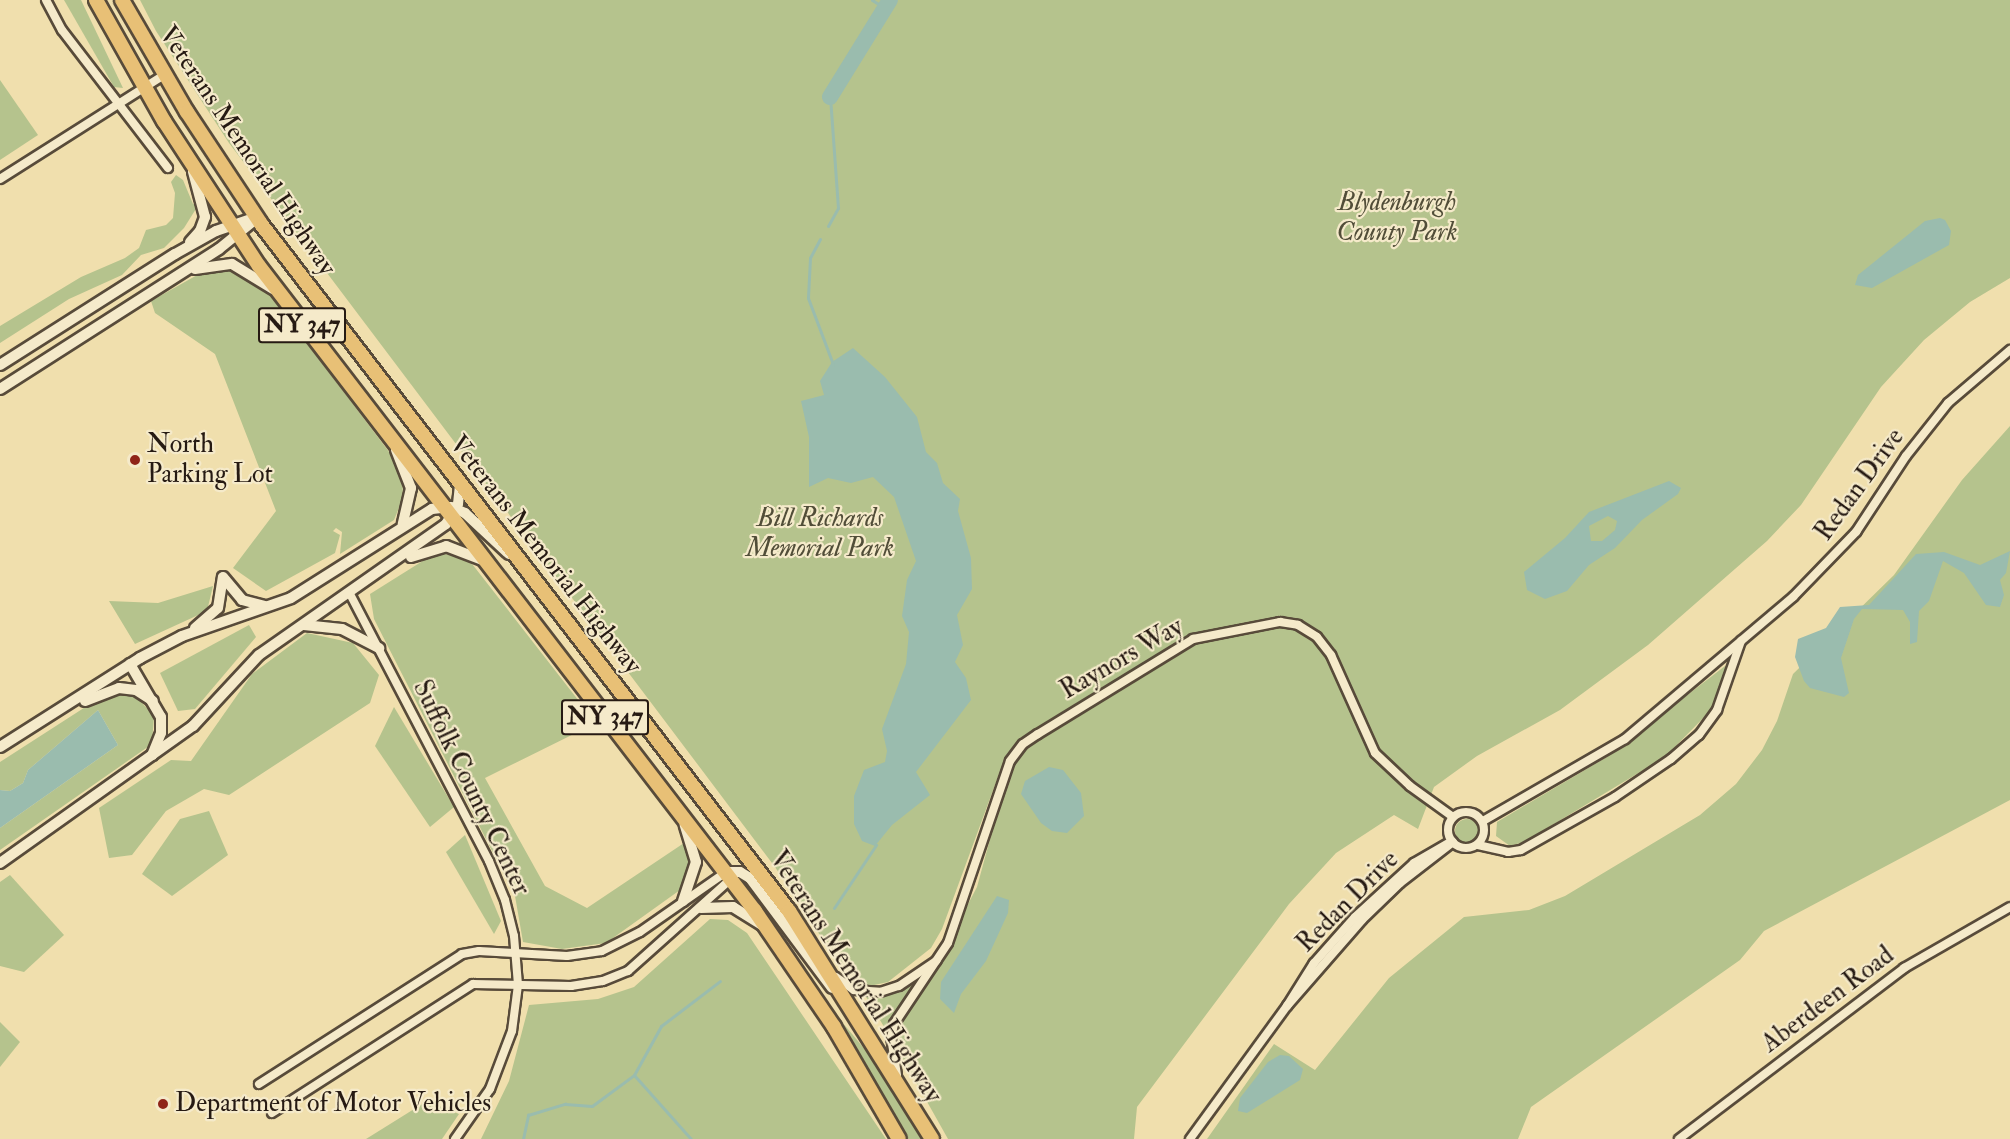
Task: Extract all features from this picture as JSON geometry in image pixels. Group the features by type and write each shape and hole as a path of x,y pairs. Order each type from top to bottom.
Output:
{"highway":[{"name":"Veterans Memorial Highway","path":"96,0 144,87 190,163 277,292 394,444 450,511 485,561 681,814 731,874 834,1027 899,1139"},
{"name":"Veterans Memorial Highway","path":"122,0 164,75 257,218 460,485 736,840 829,970 932,1139"}],"street":[{"path":"46,0 62,30 168,168"},
{"path":"0,178 164,75"},
{"path":"0,365 175,254 196,237 204,222 204,207 190,163"},
{"path":"175,254 257,218"},
{"path":"0,389 186,271 234,230"},
{"path":"186,271 232,264 277,292"},
{"name":"Redan Drive","path":"1483,821 1625,739 1741,641 1835,557 1936,418 1972,379 2010,350"},
{"path":"394,444 411,488 403,525"},
{"path":"0,863 200,720 252,661 386,569 450,511 460,485"},
{"path":"182,636 270,607 320,580 403,525 450,511"},
{"path":"450,511 528,573"},
{"path":"386,569 441,546 485,561"},
{"path":"0,747 130,664 182,636 218,608 223,577 247,603 270,607"},
{"name":"Suffolk County Center","path":"350,594 495,874 508,912 516,953 518,985 512,1031 497,1075 482,1104 455,1139"},
{"name":"Raynors Way","path":"898,1083 891,1044 894,1024 940,958 972,878 1001,778 1023,744 1166,654 1210,633 1280,622 1298,625 1317,637 1331,655 1375,753 1410,786 1453,817"},
{"path":"304,625 342,629 379,648"},
{"path":"1478,845 1484,836 1483,821 1469,812 1453,817 1448,827 1452,842 1467,848 1478,845 1508,852 1521,850 1616,797 1671,759 1699,735 1718,711 1741,641"},
{"path":"130,664 153,701 162,722 153,755"},
{"path":"21,734 57,719 109,689 130,689 153,701"},
{"path":"681,814 696,856 683,901"},
{"path":"273,1113 473,984 571,986 603,981 628,971 700,908 731,874 740,858 736,840"},
{"name":"Redan Drive","path":"1190,1139 1334,944 1429,852 1452,842"},
{"path":"259,1084 458,956 479,951 567,956 602,951 633,936 683,901 731,874 750,878 814,968 856,1015"},
{"path":"700,908 733,907 771,933"},
{"name":"Aberdeen Road","path":"1679,1139 1904,968 2010,907"},
{"path":"829,970 854,990 880,992 899,986 940,958"}],"green space":[{"path":"64,0 81,0 123,88 114,87"},
{"path":"140,0 2010,0 2010,278 1970,302 1924,340 1881,387 1801,505 1767,541 1648,645 1560,710 1477,756 1434,787 1418,829 1394,815 1336,853 1289,904 1137,1107 1134,1139 948,1139 894,1043 898,1022 927,982 977,887 1014,751 999,774 942,929 931,948 888,982 865,987 835,958 775,867 229,143 156,31"},
{"path":"0,80 38,135 0,160"},
{"path":"176,175 183,180 193,204 199,204 184,228 164,248 141,255 122,275 69,299 0,343 0,326 81,277 125,258 139,248 146,230 166,225 173,218 175,193 171,182"},
{"path":"223,265 262,284 402,469 403,498 394,520 340,554 342,532 336,528 333,531 340,535 335,553 266,591 233,568 276,511 215,354 155,313 151,301 199,274"},
{"path":"2010,426 2010,800 1764,931 1740,960 1531,1107 1518,1139 1207,1139 1274,1044 1315,1070 1389,978 1464,917 1529,910 1565,896 1700,815 1736,784 1762,750 1777,721 1793,674 1894,575 1962,480"},
{"path":"437,552 469,560 596,723 485,778 545,886 587,908 684,843 691,868 680,890 606,943 562,949 523,942 515,896 374,619 370,594"},
{"path":"213,586 207,611 135,644 109,601 158,603"},
{"path":"249,625 256,637 195,709 178,711 160,673"},
{"path":"307,633 353,643 379,675 370,703 229,795 204,789 166,811 132,855 109,858 99,808 171,760 191,761 252,674"},
{"path":"1725,666 1726,679 1713,708 1665,757 1524,842 1510,846 1496,836 1497,822 1607,757"},
{"path":"134,694 154,716 152,744 0,850 0,828 118,745 98,710 28,770 23,783 10,791 0,790 0,762 104,695"},
{"path":"394,707 454,807 430,827 375,746"},
{"path":"209,811 228,855 172,896 142,874 180,819"},
{"path":"1467,819 1472,820 1478,826 1478,836 1472,842 1467,843 1462,842 1456,836 1455,831 1456,826 1462,820"},
{"path":"465,835 501,921 494,934 446,852"},
{"path":"10,875 64,935 24,972 0,966 0,882"},
{"path":"710,919 728,920 747,933 886,1139 481,1139 509,1081 529,1005 598,999 634,987"},
{"path":"929,970 895,1015 889,1035 866,997 881,994"},
{"path":"0,1022 20,1042 0,1067"},
{"path":"842,1022 883,1071 926,1139 908,1139"},
{"path":"427,1101 459,1114 442,1139 366,1139"}],"shaded area":[{"path":"1940,218 1945,220 1951,231 1949,245 1872,288 1855,285 1858,275 1925,221"},
{"path":"853,348 885,377 917,417 926,452 937,463 943,483 960,499 958,511 971,558 972,589 957,615 963,645 955,662 966,678 971,700 916,772 930,795 892,825 875,846 862,841 854,824 854,796 864,770 885,762 887,751 882,729 906,664 909,632 902,616 907,580 916,561 894,497 873,477 851,483 828,478 809,487 809,437 801,401 824,395 820,381 832,362"},
{"path":"1669,481 1681,488 1678,494 1642,520 1615,548 1589,565 1567,591 1545,599 1527,590 1524,572 1565,538 1589,512","holes":["1608,516 1617,521 1615,530 1602,541 1591,541 1589,526"]},
{"path":"2010,551 2006,573 2000,580 2004,595 2000,607 1986,605 1964,573 1943,561 1929,601 1919,611 1917,642 1910,644 1910,622 1903,610 1862,609 1854,619 1841,658 1849,693 1844,697 1810,688 1804,681 1795,657 1798,639 1826,628 1840,607 1869,605 1916,554 1944,552 1980,565"},
{"path":"98,710 118,745 0,828 0,790 10,791 23,783 28,770"},
{"path":"1049,767 1063,770 1081,793 1084,816 1067,833 1052,831 1041,823 1021,794 1025,781"},
{"path":"997,896 1009,900 1008,913 986,961 961,994 954,1013 940,999 941,982"},
{"path":"1280,1055 1289,1056 1303,1069 1300,1080 1247,1113 1238,1111 1240,1098 1268,1062"}],"waterway":[{"path":"872,0 885,8"},
{"path":"830,97 890,0"},
{"path":"828,226 838,208 830,97"},
{"path":"820,239 810,258 808,298 833,364"},
{"path":"834,908 876,845"},
{"path":"523,1139 528,1115 565,1104 592,1106 634,1075 661,1026 720,981"},
{"path":"634,1075 691,1139"}],"place":[{"name":"North Parking Lot","path":"135,460"},
{"name":"Department of Motor Vehicles","path":"163,1104"}],"park label":[{"name":"Blydenburgh County Park","path":"1397,218"},
{"name":"Bill Richards Memorial Park","path":"820,534"}]}
